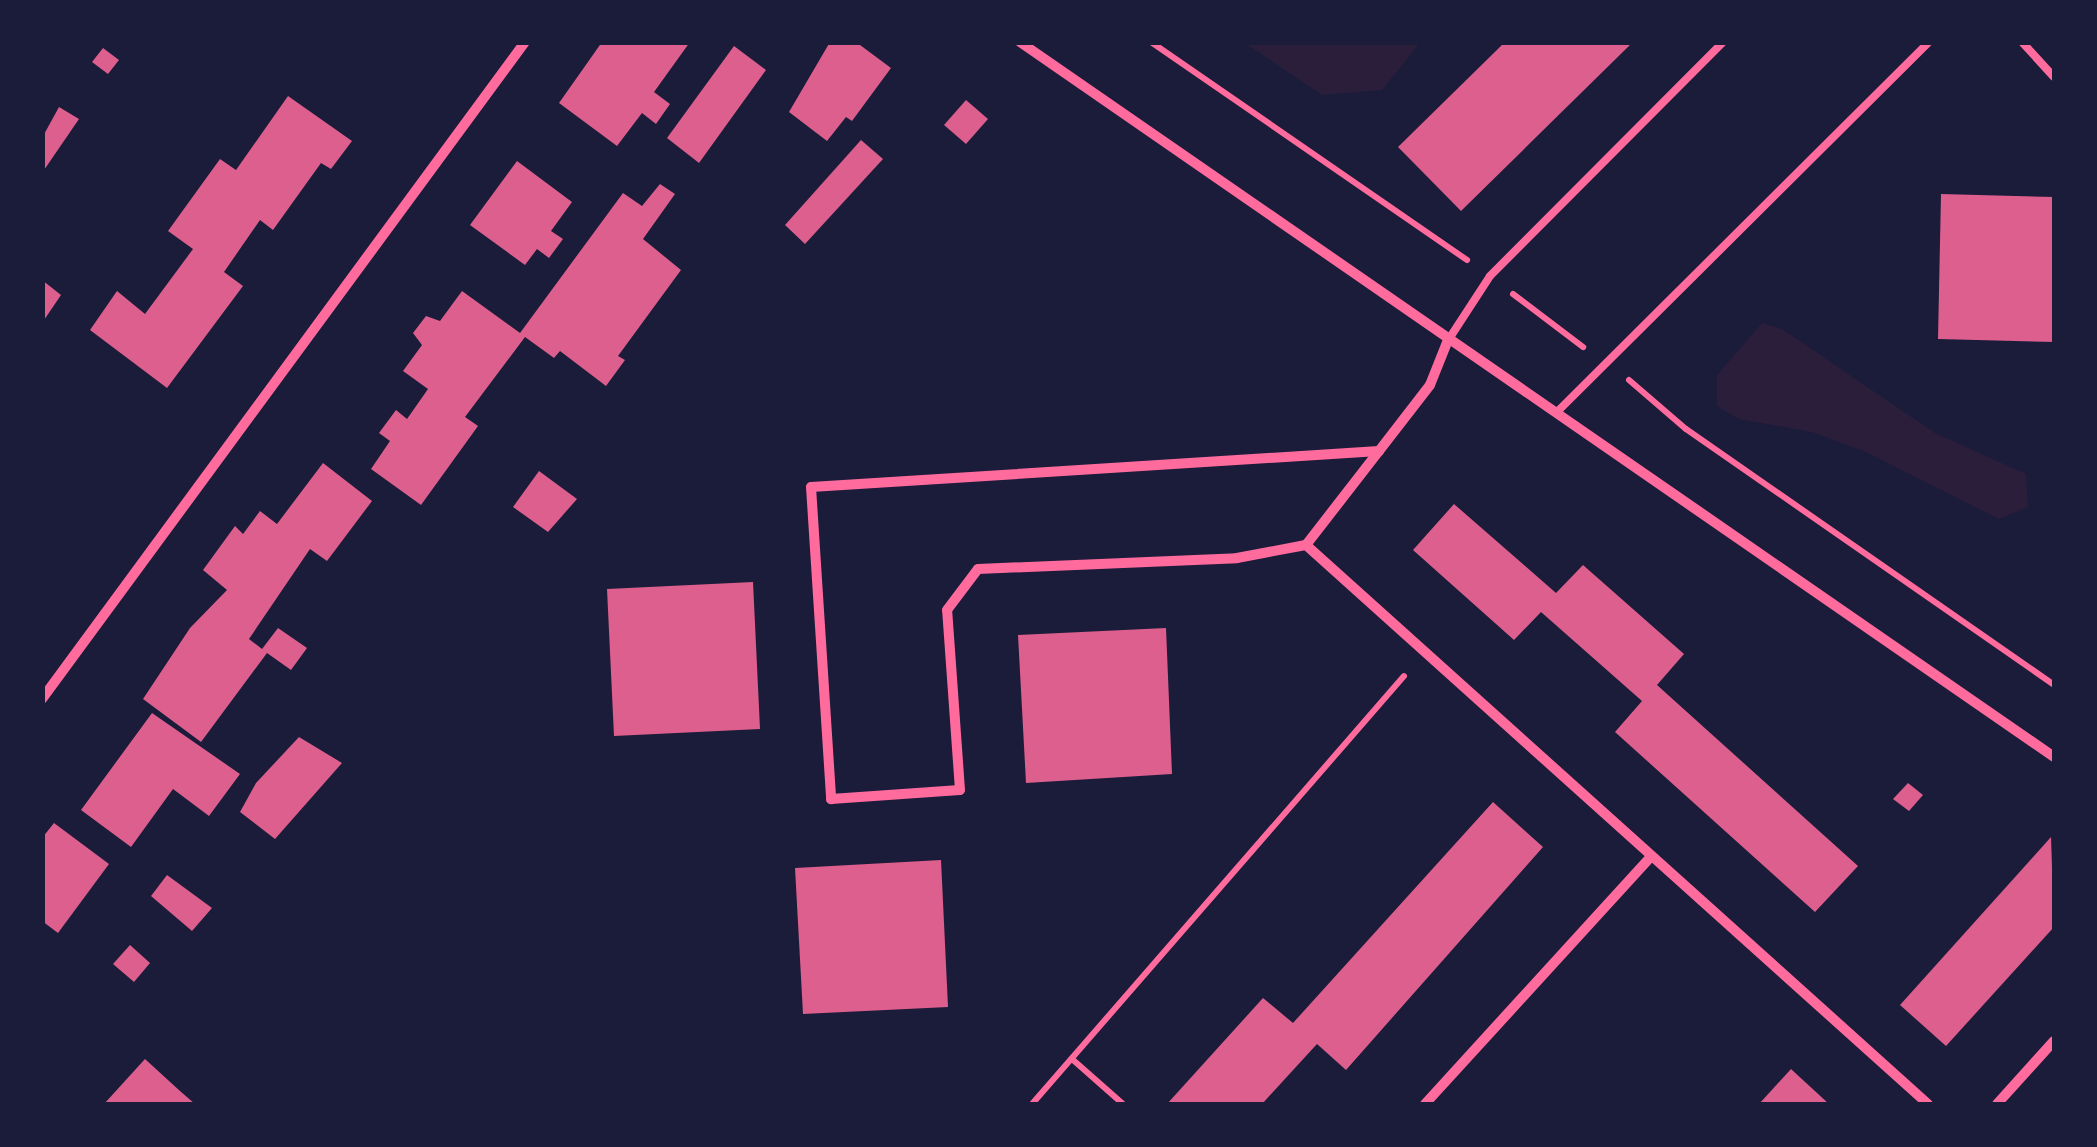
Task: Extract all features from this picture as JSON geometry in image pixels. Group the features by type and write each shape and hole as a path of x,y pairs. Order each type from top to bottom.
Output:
{"street":[{"path":"42,699 524,42"},
{"path":"1020,42 2054,756"},
{"path":"1379,451 811,487 831,799 960,790 947,610 978,569 1237,558 1306,545 1379,451 1430,385 1448,340"},
{"path":"1306,545 1649,859 1928,1104"},
{"path":"1425,1104 1649,859"},
{"path":"1997,1104 2054,1041"}],"lane":[{"path":"1448,340 1490,276 1723,42"},
{"path":"1557,412 1928,42"},
{"path":"2022,42 2054,76"}],"path":[{"path":"1032,1104 1424,653"},
{"path":"1072,1058 1123,1104"}],"shaded area":[{"path":"1245,43 1420,43 1382,90 1322,95"},
{"path":"1762,323 1782,329 1935,433 2026,474 2028,507 1999,519 1866,452 1812,432 1739,419 1717,406 1717,375"}],"building":[{"path":"602,42 690,42 654,92 670,104 656,124 642,113 617,146 559,103"},
{"path":"830,42 856,42 891,68 852,121 846,117 827,141 789,112"},
{"path":"1505,42 1633,42 1461,211 1398,147"},
{"path":"734,46 766,70 699,163 667,138"},
{"path":"103,48 119,60 108,74 92,62"},
{"path":"288,96 352,141 331,169 321,163 273,230 260,220 224,272 243,286 167,388 90,330 117,291 145,314 193,249 168,231 220,159 236,170"},
{"path":"966,100 988,119 966,144 944,125"},
{"path":"59,107 79,119 42,173 42,138"},
{"path":"861,140 883,159 805,244 785,225"},
{"path":"517,161 572,202 551,231 563,239 549,258 537,249 525,265 470,225"},
{"path":"660,184 675,194 643,239 681,270 618,356 625,360 606,386 560,351 554,358 525,337 465,417 478,426 421,505 371,469 390,441 379,433 396,410 407,419 428,389 403,371 422,345 413,333 426,316 440,321 462,291 520,333 623,193 642,206"},
{"path":"1941,194 2054,197 2054,342 1938,339"},
{"path":"42,280 61,295 42,323"},
{"path":"323,463 372,501 327,561 310,549 249,639 262,649 278,628 307,648 291,670 267,653 201,742 143,699 190,628 227,590 203,570 235,526 243,534 260,511 277,524"},
{"path":"539,471 577,499 548,532 513,507"},
{"path":"1454,504 1556,593 1583,565 1684,654 1657,685 1858,866 1815,912 1615,732 1642,701 1541,612 1514,640 1413,550"},
{"path":"753,582 760,729 614,736 607,589"},
{"path":"1166,628 1172,774 1026,783 1018,635"},
{"path":"152,713 240,774 209,816 173,789 131,847 81,810"},
{"path":"299,737 342,763 275,839 240,812 256,783"},
{"path":"1908,783 1923,795 1909,811 1893,799"},
{"path":"1493,802 1543,847 1346,1070 1317,1044 1262,1104 1167,1104 1263,998 1293,1023"},
{"path":"54,823 109,864 58,933 42,921 42,838"},
{"path":"2051,837 2054,927 1946,1046 1900,1005"},
{"path":"941,860 948,1007 803,1014 795,868"},
{"path":"167,875 212,908 192,931 151,896"},
{"path":"130,945 150,963 134,982 113,964"},
{"path":"145,1059 180,1091 195,1104 104,1104"},
{"path":"1791,1069 1829,1104 1759,1104"}]}
